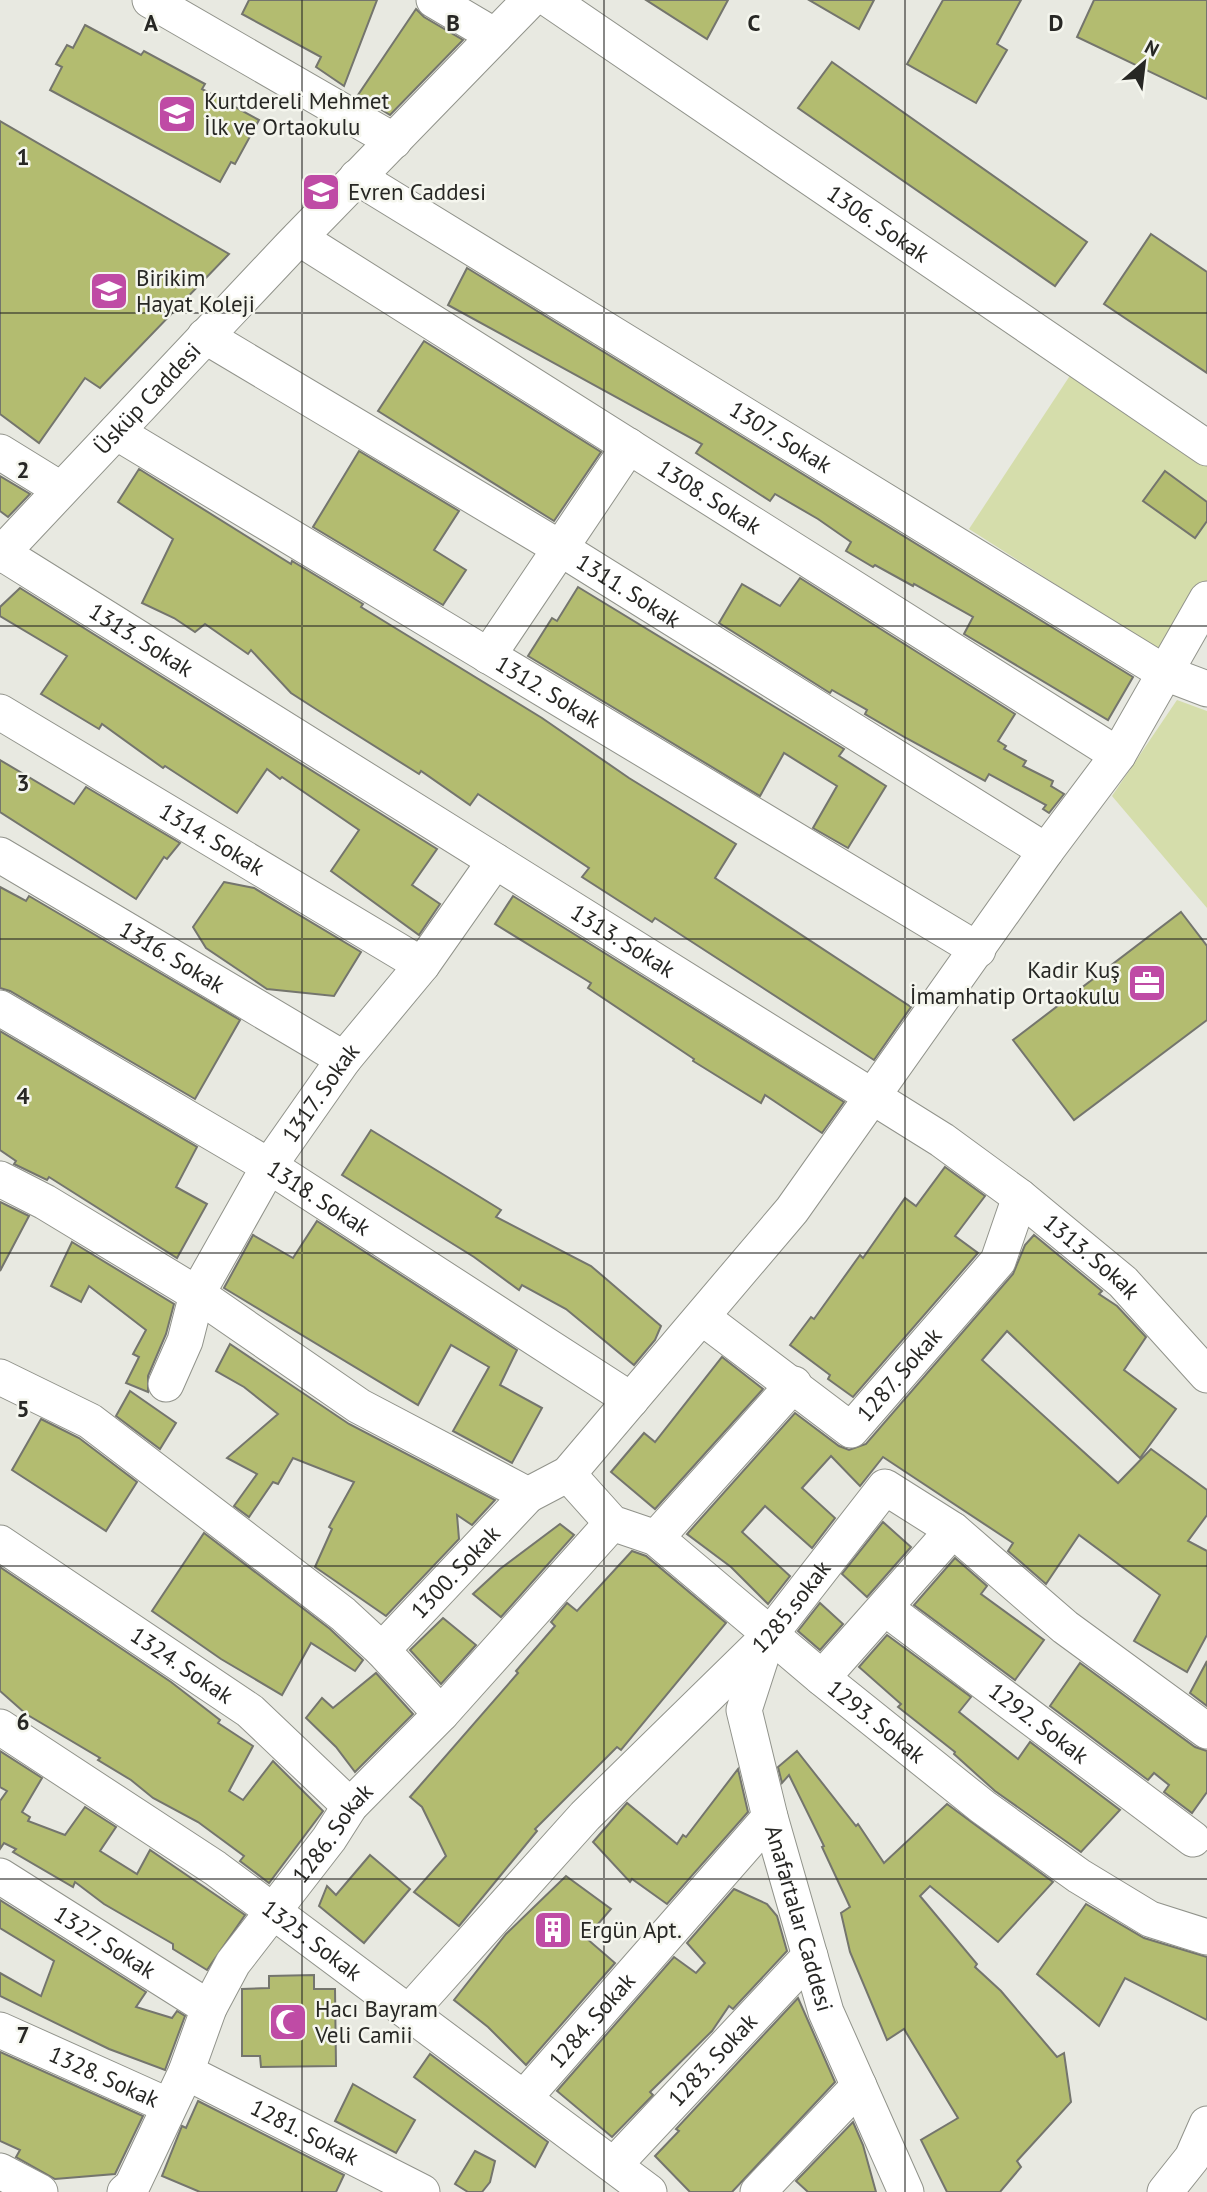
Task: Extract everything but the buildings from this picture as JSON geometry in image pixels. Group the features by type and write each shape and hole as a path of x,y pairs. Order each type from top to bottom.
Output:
{"street":[{"path":"150,0 394,141"},
{"path":"434,0 495,36"},
{"name":"Üsküp Caddesi","path":"1,554 205,336 530,0"},
{"name":"1306. Sokak","path":"550,0 1207,448"},
{"name":"1307. Sokak","path":"357,177 1165,673 1207,689"},
{"name":"1308. Sokak","path":"299,238 1118,755"},
{"name":"1311. Sokak","path":"205,336 560,548 1046,851"},
{"name":"1312. Sokak","path":"116,432 978,950"},
{"path":"488,656 629,446"},
{"path":"0,452 60,489"},
{"name":"1313. Sokak","path":"1,554 942,1140 1020,1197 1123,1282 1207,1375"},
{"path":"568,1474 792,1210 874,1098 1046,851 1118,755 1207,599"},
{"name":"1314. Sokak","path":"0,712 422,965"},
{"name":"1316. Sokak","path":"0,855 344,1059"},
{"name":"1317. Sokak","path":"166,1384 186,1341 197,1294 269,1167 344,1059 422,965 495,861"},
{"name":"1318. Sokak","path":"0,1008 269,1167 631,1400"},
{"path":"0,1180 45,1202 197,1294 359,1406 528,1495"},
{"name":"1287. Sokak","path":"703,1318 851,1430 998,1261 1020,1197"},
{"path":"0,1377 90,1422 344,1614 382,1650 441,1714"},
{"path":"656,1538 793,1384"},
{"name":"1300. Sokak","path":"382,1650 528,1495 568,1474"},
{"name":"1293. Sokak","path":"568,1474 612,1523 656,1538 769,1636 984,1807 1079,1877 1150,1919 1207,1937"},
{"name":"1285.sokak","path":"410,2011 584,1816 769,1636 885,1487 953,1530 1065,1627 1207,1731"},
{"name":"1286. Sokak","path":"134,2190 186,2072 209,2008 233,1963 329,1839 350,1806 441,1714 612,1523"},
{"path":"822,1678 953,1530"},
{"name":"1324. Sokak","path":"0,1543 250,1711 350,1806"},
{"name":"1292. Sokak","path":"885,1608 1192,1839"},
{"name":"Anafartalar Caddesi","path":"769,1636 744,1710 770,1817 826,2012 906,2192"},
{"name":"1325. Sokak","path":"0,1727 215,1868 649,2192"},
{"name":"1284. Sokak","path":"524,2098 770,1817"},
{"name":"1327. Sokak","path":"0,1876 209,2008"},
{"name":"1283. Sokak","path":"614,2165 810,1956"},
{"name":"1328. Sokak","path":"0,2030 169,2106"},
{"name":"1281. Sokak","path":"186,2072 422,2192"},
{"path":"758,2192 859,2086"},
{"path":"1165,2192 1192,2158 1207,2124"},
{"path":"0,2171 40,2192"}],"green space":[{"path":"1075,368 1207,459 1207,585 1169,657 969,529"},
{"path":"1177,700 1207,711 1207,908 1112,796"}],"place":[{"name":"Kurtdereli Mehmet İlk ve Ortaokulu","path":"177,114"},
{"name":"Evren Caddesi","path":"321,192"},
{"name":"Birikim Hayat Koleji","path":"109,291"},
{"name":"Kadir Kuş İmamhatip Ortaokulu","path":"1147,983"},
{"name":"Ergün Apt.","path":"553,1930"},
{"name":"Hacı Bayram Veli Camii","path":"288,2022"}]}
